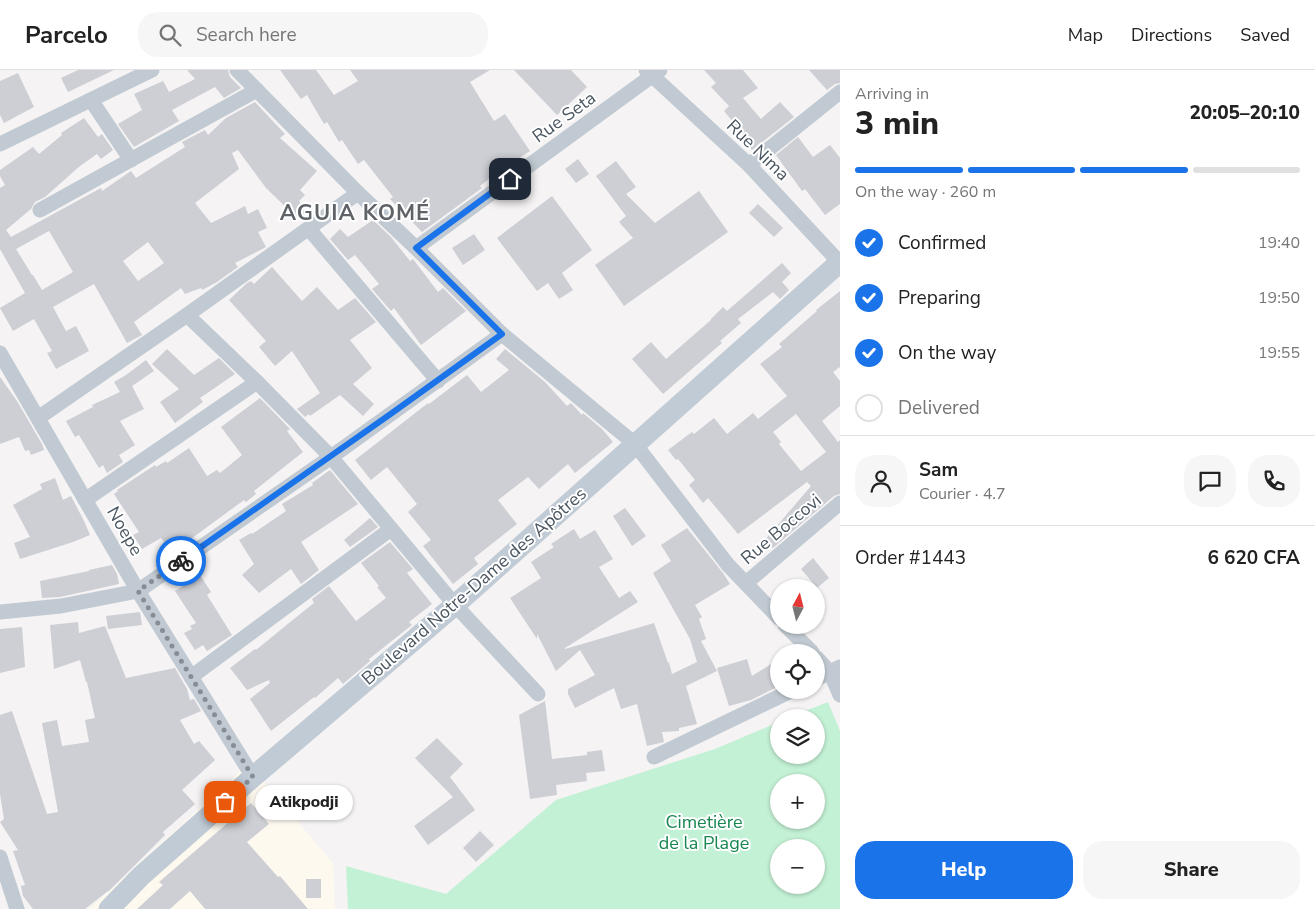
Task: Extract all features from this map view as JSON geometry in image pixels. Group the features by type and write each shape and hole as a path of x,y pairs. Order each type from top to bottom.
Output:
{"street":[{"path":"0,144 152,70"},
{"path":"237,70 358,193 502,334 636,444 728,565 770,609"},
{"name":"Rue Nima","path":"652,72 749,164 840,262"},
{"name":"Rue Seta","path":"416,248 652,72"},
{"path":"40,210 257,90"},
{"path":"749,164 840,92"},
{"path":"92,100 131,160"},
{"path":"38,418 358,193"},
{"path":"309,229 438,381"},
{"name":"Boulevard Notre-Dame des Apôtres","path":"109,909 141,876 253,777 455,606 840,262"},
{"path":"187,315 331,457 455,606 538,694"},
{"path":"0,612 61,606 138,591 331,457 502,334"},
{"name":"Noepe","path":"0,353 138,591 253,777"},
{"path":"85,500 257,382"},
{"name":"Rue Boccovi","path":"746,584 840,503"},
{"path":"191,677 391,529"},
{"path":"794,634 804,644"},
{"path":"835,670 840,695"},
{"path":"654,757 774,699"},
{"path":"0,857 17,909"}],"shaded area":[{"path":"248,764 333,863 335,909 89,909"}],"green space":[{"name":"Cimetière de la Plage","path":"828,702 840,731 840,909 348,909 346,866 446,894 556,800 715,749 770,726 770,764 825,764 825,709 810,709"}],"building":[{"path":"78,70 114,70 68,92 61,78"},
{"path":"187,70 228,70 230,77 241,88 224,98 215,87 172,110 179,121 134,147 118,124 142,110 134,94 163,81 169,92 195,79"},
{"path":"280,70 316,70 334,95 358,81 350,70 490,70 470,82 494,121 505,114 530,151 516,160 518,162 508,170 505,166 480,186 482,188 422,232 390,199 393,197 364,160 358,164 342,140 339,142 327,122 324,124 307,95 301,99"},
{"path":"514,70 571,70 587,87 557,115"},
{"path":"704,70 743,70 758,88 743,98 761,119 780,102 794,117 752,150 740,137 743,134 724,111 729,106 711,87 716,83"},
{"path":"809,70 840,70 840,83 827,90"},
{"path":"18,73 34,107 4,123 0,115 0,81"},
{"path":"255,102 285,134 280,138 317,171 300,190 305,195 299,201 307,213 298,219 266,188 238,150 232,153 239,169 195,203 211,223 245,206 248,214 258,209 267,228 258,232 266,247 235,263 238,267 202,290 201,288 185,294 181,288 134,322 142,335 127,343 94,284 53,307 66,331 76,326 89,351 56,369 47,353 52,351 34,319 13,331 0,308 25,293 0,249 0,188 5,185 0,176 0,170 33,147 39,154 62,135 61,133 84,118 98,137 102,134 113,150 101,159 97,154 80,166 45,197 35,202 31,209 6,230 11,237 101,188 102,191 131,171 136,178 185,147 182,142 205,130 208,135 226,118","holes":["49,231 73,272 42,290 16,249","148,242 164,263 138,281 123,261"]},
{"path":"798,137 813,157 830,145 840,158 840,204 825,215 805,189 802,191 776,155"},
{"path":"578,159 589,174 576,183 565,169"},
{"path":"616,161 636,187 626,194 655,223 699,191 728,232 624,306 595,265 633,238 619,222 626,216 596,176"},
{"path":"552,196 592,250 562,273 573,290 559,299 548,283 537,291 497,238"},
{"path":"758,204 783,228 774,237 749,213"},
{"path":"373,220 391,237 410,261 413,259 438,292 443,288 466,311 421,345 394,308 391,311 372,289 379,284 355,255 348,260 330,239 340,229 348,237"},
{"path":"474,234 485,250 463,265 452,248"},
{"path":"782,263 791,273 782,282 789,290 780,299 773,292 738,319 741,323 720,341 722,343 663,394 632,359 651,342 666,359 711,320 723,307 727,311"},
{"path":"272,267 302,301 317,287 338,310 355,298 376,322 350,340 372,368 353,384 374,404 363,416 340,395 310,416 309,414 305,417 297,409 320,393 292,351 275,366 259,347 266,341 229,300 247,283 251,281 254,284"},
{"path":"840,291 840,367 833,372 840,381 840,406 822,421 838,442 840,440 840,494 834,496 773,548 764,541 811,486 807,482 738,534 708,498 703,503 689,485 695,480 668,450 692,432 694,434 714,418 727,434 753,413 758,419 787,396 760,364 782,347 779,344","holes":["796,414 826,452 801,471 779,444 781,442 773,432"]},
{"path":"167,349 194,375 219,358 235,374 200,398 203,402 175,423 160,402 179,389 152,364"},
{"path":"505,349 545,382 567,406 571,403 582,415 583,413 602,429 613,442 575,473 568,464 539,489 528,477 498,500 517,524 474,558 478,564 453,584 423,546 431,540 408,512 417,504 387,467 371,480 355,460 467,375 481,392 509,370 496,359"},
{"path":"146,360 154,371 132,386 144,409 120,421 135,445 119,455 123,462 107,473 103,465 99,468 79,435 75,437 66,421 93,407 92,405 120,392 114,382"},
{"path":"0,377 17,401 44,450 31,455 29,450 25,451 19,437 0,444"},
{"path":"260,398 290,429 287,431 303,452 254,491 256,494 246,502 244,500 184,544 183,541 171,550 161,538 142,549 133,535 139,532 114,494 117,490 155,465 156,467 166,461 167,463 189,448 207,476 217,470 220,473 242,455 221,427"},
{"path":"330,470 358,504 301,542 319,570 301,584 291,569 259,593 242,575 254,564 239,540 252,534 286,511 282,504 313,485 312,483"},
{"path":"55,478 63,500 71,496 90,535 20,559 14,543 30,537 13,505 42,489 40,484"},
{"path":"625,508 646,536 632,546 613,516"},
{"path":"370,518 378,527 350,547 344,540"},
{"path":"687,528 730,584 695,605 702,617 699,619 706,639 701,641 717,671 686,686 697,724 679,728 679,731 662,732 664,742 647,746 637,704 621,709 614,688 575,708 568,694 568,689 595,675 580,650 556,671 537,634 537,639 510,598 541,578 531,562 554,547 551,544 574,529 580,539 595,530 613,559 599,567 619,598 630,591 638,602 565,649 654,623 672,674 697,662 690,639 653,573 671,561 661,545"},
{"path":"390,542 413,569 407,573 432,604 409,622 412,625 369,659 370,661 343,684 338,678 271,731 250,699 270,683 269,680 247,690 230,668 256,650 314,603 312,599 329,586 356,621 386,598 361,563"},
{"path":"813,558 829,578 825,581 825,579 809,579 801,569"},
{"path":"112,565 117,574 119,584 60,597 42,598 40,581"},
{"path":"200,575 211,592 207,595 232,635 207,651 203,645 195,650 184,633 192,629 190,626 196,623 175,591"},
{"path":"140,612 142,625 108,629 106,616"},
{"path":"78,622 79,633 105,626 126,678 175,668 187,689 190,700 194,699 201,711 180,720 194,744 199,741 215,760 182,790 195,804 163,832 165,835 108,892 85,909 33,909 23,896 21,886 25,885 13,851 18,850 0,822 4,819 0,794 0,715 12,711 47,814 58,812 42,723 57,720 62,746 89,742 85,720 95,718 80,660 54,669 50,625"},
{"path":"22,627 25,667 0,673 0,629"},
{"path":"747,659 752,676 770,665 770,690 751,700 729,706 717,668"},
{"path":"545,701 552,759 587,755 587,752 602,750 605,771 586,773 587,781 556,785 557,795 530,799 519,715"},
{"path":"437,738 463,764 450,777 475,810 428,845 414,826 453,797 415,758"},
{"path":"251,803 269,824 247,842 278,877 280,876 308,909 205,909 190,891 170,909 137,909 163,885 159,882"},
{"path":"480,831 494,845 476,862 463,848"},
{"path":"306,879 321,879 321,898 306,898"}],"way so far":[{"path":"181,561 138,591 253,777 225,802"}],"place":[{"name":"Atikpodji","path":"225,802"}],"district":[{"name":"AGUIA KOMÉ","path":"355,213"}],"route":[{"path":"181,561 331,457 502,334 416,248 510,179"}]}
